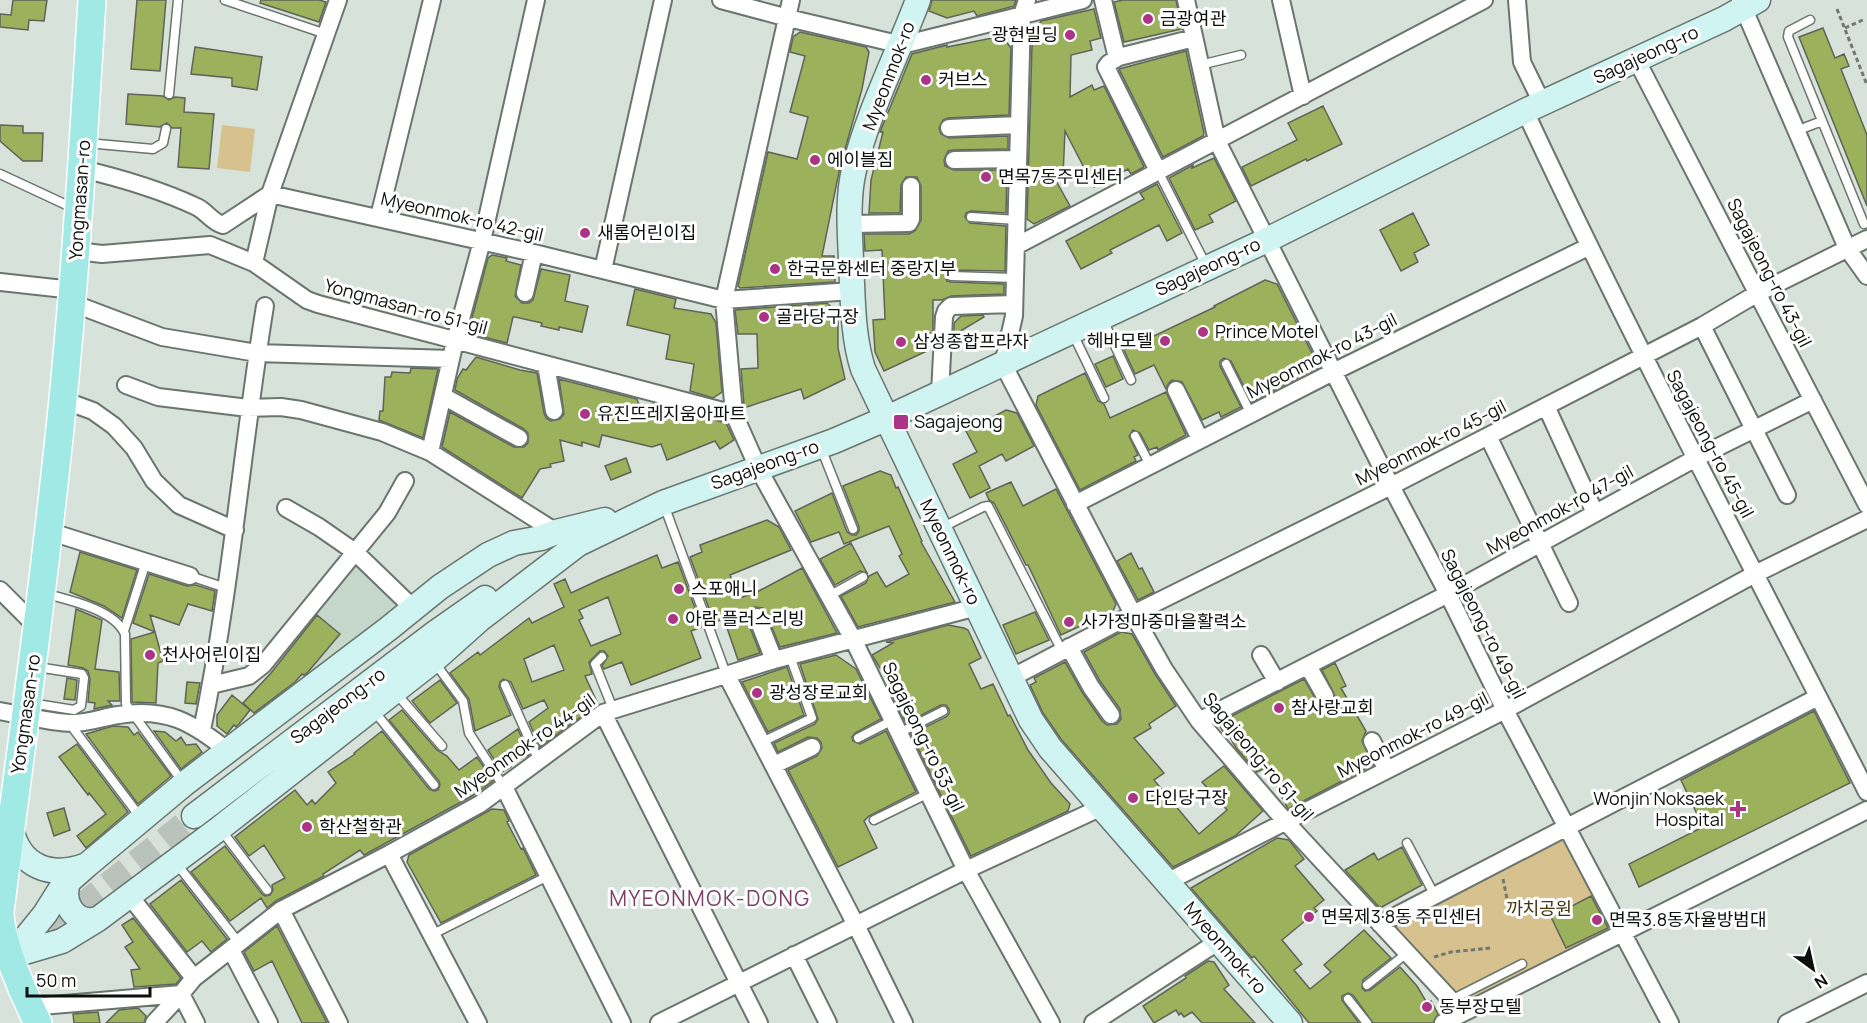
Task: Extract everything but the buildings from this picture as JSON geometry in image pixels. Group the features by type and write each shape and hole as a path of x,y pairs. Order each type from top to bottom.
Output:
{"main road":[{"name":"Yongmasan-ro","path":"34,1015 5,958 0,917 11,828 17,709 32,666 38,627 63,400 77,251 92,0"},
{"name":"Myeonmok-ro","path":"918,0 856,161 851,184 852,291 858,356 885,419 1031,720 1050,748 1290,1023"},
{"name":"Sagajeong-ro","path":"655,506 820,446 885,419 1267,240 1747,3"},
{"path":"5,958 45,914 69,880 141,818 187,802 228,751 440,587 488,555 514,543 655,506"},
{"path":"5,958 62,941 98,919 372,710 480,620 578,544 655,506"},
{"name":"Sagajeong-ro","path":"187,802 421,617 481,574 549,535"},
{"name":"Sagajeong-ro","path":"187,802 504,585 578,544"},
{"path":"11,828 18,850 33,863 52,870 75,869 87,865"},
{"path":"69,880 66,902 70,909 82,919 90,921 98,919"}],"street":[{"path":"254,263 270,194 338,0"},
{"path":"379,217 432,0"},
{"path":"430,452 455,340 482,241 536,0"},
{"path":"603,270 663,0"},
{"path":"721,0 902,45 1025,7 1083,0"},
{"name":"Sagajeong-ro 53-gil","path":"791,0 724,300 734,414 758,468 853,639 966,870 1051,1023"},
{"path":"1103,0 1117,58"},
{"name":"Sagajeong-ro 49-gil","path":"1186,0 1217,141 1390,486 1448,594 1505,711 1670,1023"},
{"path":"1281,0 1303,96"},
{"path":"1017,246 1484,0"},
{"name":"Sagajeong-ro 45-gil","path":"1517,0 1522,62 1533,107 1588,247 1867,792"},
{"path":"1747,3 1796,131 1847,248 1867,276"},
{"path":"1003,364 1014,316 1025,7"},
{"path":"1158,171 1107,70 1108,63 1117,58 1194,38"},
{"name":"Sagajeong-ro 43-gil","path":"1636,59 1867,505"},
{"path":"950,128 1019,125"},
{"path":"83,156 200,208 218,224 223,225 270,194"},
{"path":"954,160 1018,159"},
{"path":"850,224 909,223 912,186"},
{"name":"Myeonmok-ro 42-gil","path":"270,194 534,253 724,300 852,291"},
{"name":"Myeonmok-ro 45-gil","path":"1011,678 1702,326 1758,293 1847,248 1866,231"},
{"name":"Yongmasan-ro 51-gil","path":"77,251 102,254 210,245 254,263 307,300 318,304 734,414"},
{"name":"Myeonmok-ro 43-gil","path":"1075,504 1333,372 1588,247"},
{"path":"525,293 534,253"},
{"path":"0,282 73,296 162,337 257,353 451,359"},
{"path":"940,393 944,317 948,308 951,306 1014,304"},
{"path":"202,730 235,530 248,408 265,306"},
{"path":"1702,326 1787,495"},
{"path":"546,364 554,411"},
{"name":"Sagajeong-ro 51-gil","path":"1003,364 1133,614 1164,669 1199,722 1285,821 1463,1013"},
{"path":"126,385 158,397 248,408 280,407 301,410 382,432 430,452 549,535"},
{"path":"1176,390 1200,439"},
{"path":"443,396 519,438"},
{"path":"63,400 93,411 114,426 134,448 154,481 179,505 235,530"},
{"name":"Myeonmok-ro 47-gil","path":"1199,722 1448,594 1696,458 1813,400"},
{"path":"1546,406 1595,513"},
{"path":"1488,436 1569,603"},
{"path":"211,685 246,677 258,670 314,605 387,513 405,481"},
{"path":"286,508 355,552 414,609"},
{"name":"Myeonmok-ro 49-gil","path":"1167,882 1505,711 1755,574 1867,519"},
{"path":"48,531 190,576"},
{"path":"0,590 38,627"},
{"name":"Myeonmok-ro 44-gil","path":"154,1023 194,978 281,910 480,804 608,711 782,658 977,607"},
{"path":"758,617 782,658"},
{"path":"1065,649 1111,715"},
{"path":"1262,655 1277,682"},
{"path":"1308,666 1324,696"},
{"path":"726,674 904,1023"},
{"path":"1380,924 1818,697"},
{"path":"17,709 69,723 131,713 173,717 202,730 228,751"},
{"path":"608,711 759,1023"},
{"path":"1372,741 1387,770"},
{"path":"774,765 812,747"},
{"path":"504,788 622,1023"},
{"path":"659,1023 966,870 1102,807"},
{"path":"1443,1023 1867,810"},
{"path":"389,854 478,1023"},
{"path":"129,895 194,978"},
{"path":"281,910 339,1023"},
{"path":"1093,1023 1116,1017 1219,941"},
{"path":"235,946 269,1023"},
{"path":"794,955 828,1023"},
{"path":"1787,1023 1867,983"},
{"path":"34,1015 181,994 196,1023"}],"lane":[{"path":"169,94 178,0"},
{"path":"225,0 326,34"},
{"path":"1810,20 1789,31 1788,38 1866,231"},
{"path":"1200,65 1240,55"},
{"path":"1796,131 1822,121"},
{"path":"83,156 153,149 163,143 166,129"},
{"path":"1158,171 1207,267"},
{"path":"0,174 79,210"},
{"path":"971,217 1017,220"},
{"path":"951,276 1015,278"},
{"path":"1102,317 1131,380"},
{"path":"1072,331 1104,398"},
{"path":"1226,364 1251,414"},
{"path":"1135,436 1150,465"},
{"path":"820,446 853,529"},
{"path":"655,506 726,674"},
{"path":"939,529 988,506 1065,649"},
{"path":"146,562 124,631 125,697 131,713 187,802"},
{"path":"190,576 226,588"},
{"path":"829,596 863,577"},
{"path":"42,592 93,609 112,618 124,631"},
{"path":"602,657 596,664 608,711"},
{"path":"762,742 812,718 782,658"},
{"path":"433,661 463,701 469,733 504,788"},
{"path":"17,709 74,710 81,706 84,678 82,674 32,666"},
{"path":"506,685 539,761"},
{"path":"394,692 442,746"},
{"path":"372,710 434,785"},
{"path":"858,738 943,711"},
{"path":"69,723 141,818"},
{"path":"874,820 929,793"},
{"path":"220,828 267,890"},
{"path":"1407,843 1435,896"},
{"path":"175,862 235,946"},
{"path":"433,934 548,876"},
{"path":"1367,985 1413,959"},
{"path":"1451,1000 1522,964"},
{"path":"1348,999 1367,1023"}],"path":[{"path":"1837,9 1867,85"},
{"path":"1845,28 1865,19"},
{"path":"1413,959 1491,948"}],"shaded area":[{"path":"355,557 407,608 310,686 281,654"}],"green space":[{"path":"222,125 255,129 250,172 217,168"},
{"name":"까치공원","path":"1564,836 1613,932 1464,1006 1394,927 1395,924"}],"tunnel":[{"path":"20,947 55,926 194,816"}],"place":[{"name":"금광여관","path":"1148,19"},
{"name":"광현빌딩","path":"1070,35"},
{"name":"커브스","path":"926,80"},
{"name":"에이블짐","path":"815,160"},
{"name":"면목7동주민센터","path":"986,177"},
{"name":"새롬어린이집","path":"585,233"},
{"name":"한국문화센터 중랑지부","path":"775,269"},
{"name":"골라당구장","path":"764,317"},
{"name":"Prince Motel","path":"1203,332"},
{"name":"헤바모텔","path":"1165,341"},
{"name":"삼성종합프라자","path":"901,342"},
{"name":"유진뜨레지움아파트","path":"585,414"},
{"name":"Sagajeong","path":"901,422"},
{"name":"스포애니","path":"679,589"},
{"name":"아람 플러스리빙","path":"673,619"},
{"name":"사가정마중마을활력소","path":"1069,622"},
{"name":"천사어린이집","path":"150,655"},
{"name":"광성장로교회","path":"757,693"},
{"name":"참사랑교회","path":"1279,708"},
{"name":"다인당구장","path":"1133,798"},
{"name":"Wonjin Noksaek Hospital","path":"1738,809"},
{"name":"학산철학관","path":"307,827"},
{"name":"면목제3·8동 주민센터","path":"1309,917"},
{"name":"면목3.8동자율방범대","path":"1597,920"},
{"name":"동부장모텔","path":"1427,1007"}],"district":[{"name":"MYEONMOK-DONG","path":"710,899"}]}
